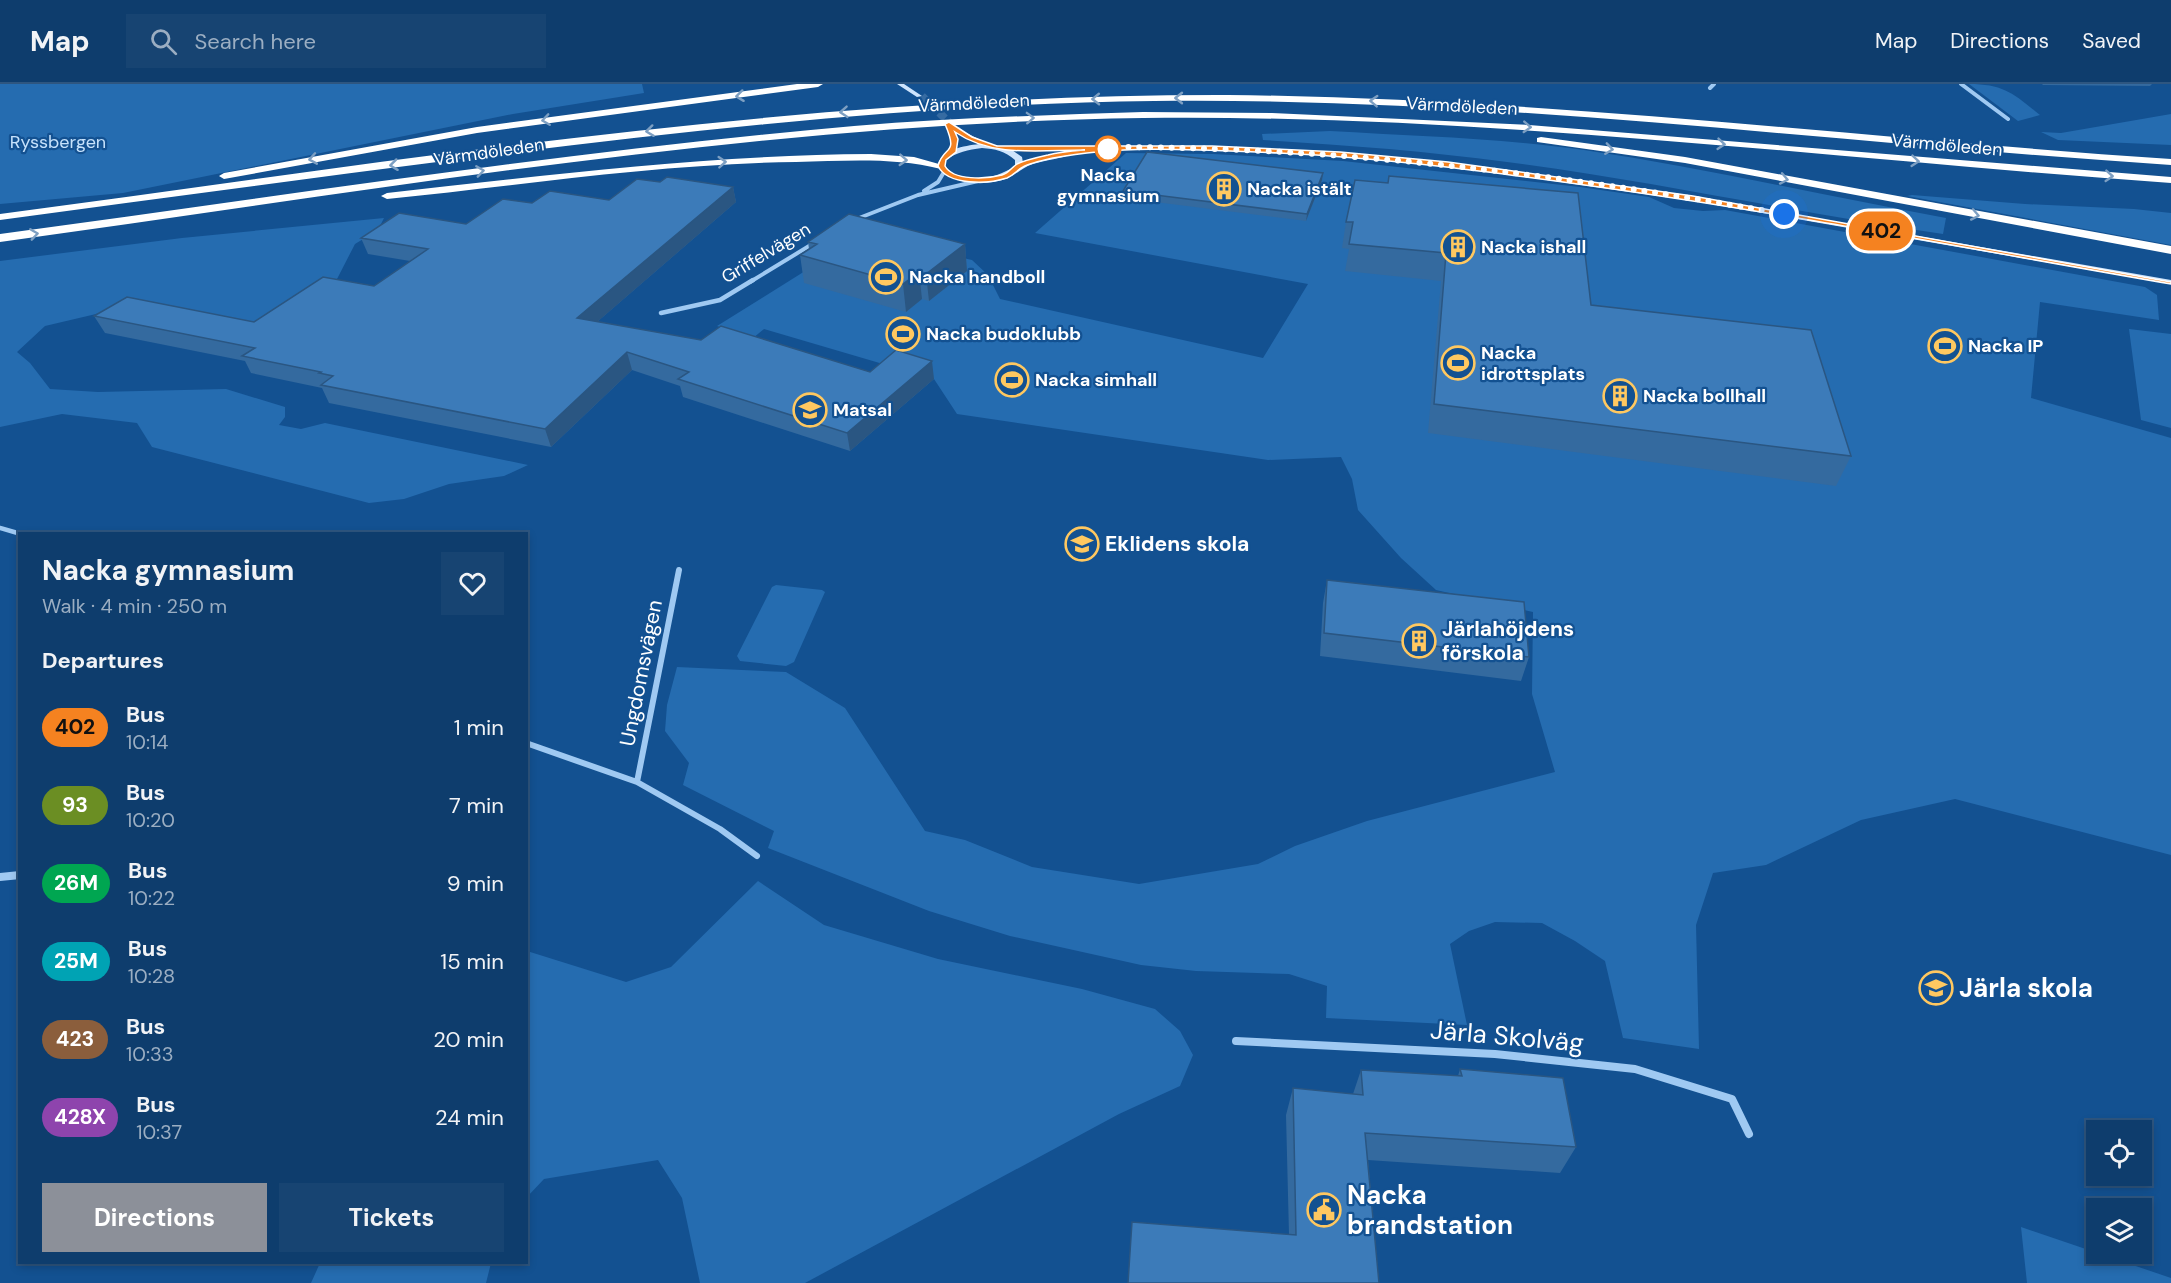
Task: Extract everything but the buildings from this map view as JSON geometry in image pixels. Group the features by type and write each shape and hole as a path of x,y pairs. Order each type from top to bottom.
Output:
{"highway":[{"path":"4,216 477,130 818,84"},
{"name":"Värmdöleden","path":"4,216 649,131 902,108 1058,100 1154,98 1349,100 1454,105 2171,162"},
{"path":"1454,105 1614,112 1940,137 2171,151"},
{"path":"1237,115 1444,130 1575,144 1685,160 2171,250"},
{"name":"Värmdöleden","path":"0,238 548,161 760,138 972,121 1110,116 1330,117 1560,129 1871,157 2171,180"},
{"path":"69,229 735,161 846,158 919,161 943,169"}],"street":[{"path":"900,84 920,96 914,84"},
{"path":"1710,88 1714,84"},
{"path":"1961,84 2008,119"},
{"path":"918,195 938,182 943,169 943,159 955,140 969,138 1014,154 1019,159 1019,166"},
{"path":"955,140 973,148 1132,147 1340,154 1514,172 1693,198 2171,282"},
{"path":"849,222 918,195 1003,177 1012,173 1019,166 1051,156 1132,147"},
{"path":"943,169 962,179 984,180"},
{"name":"Griffelvägen","path":"661,313 720,300 821,239"},
{"path":"0,528 18,533"},
{"name":"Ungdomsvägen","path":"637,782 679,570"},
{"path":"528,744 637,782 720,829 757,856"},
{"path":"0,878 18,875"},
{"name":"Järla Skolväg","path":"1236,1041 1495,1054 1635,1069 1731,1099 1749,1134"}],"green space":[{"name":"Ryssbergen","path":"0,84 642,84 644,93 513,114 123,193 0,204"},
{"path":"1969,84 2000,88 2023,101 2040,115 2018,121"},
{"path":"2171,114 2171,145 2058,140 2041,132 2061,133"},
{"path":"1330,131 1489,140 1584,150 1675,165 1946,218 1943,234 1562,170 1477,158 1263,140 1262,134"},
{"path":"1126,153 1213,154 1343,161 1580,187 1649,197 1674,208 1703,211 1725,210 2145,287 2157,295 2159,320 2040,302 2031,398 2171,438 2171,855 1955,799 1861,820 1766,865 1713,873 1696,925 1699,1049 1623,1038 1605,961 1542,923 1495,922 1469,931 1450,944 1467,1025 1326,1018 1327,986 1289,974 1196,971 1141,965 1010,936 929,911 768,848 774,831 683,785 689,763 665,731 667,705 677,667 786,672 845,708 925,831 965,840 1032,867 1139,884 1258,864 1295,846 1367,821 1555,772 1532,694 1533,612 1436,590 1401,558 1358,510 1352,479 1341,457 1268,460 957,414 934,379 764,329 753,338 717,326 861,236 972,260 988,275 1000,299 1263,358 1308,284 1035,233"},
{"path":"1907,196 2171,213 2171,245"},
{"path":"384,218 378,230 355,244 337,279 271,324 113,310 45,326 17,352 30,363 50,389 98,392 226,389 285,407 285,417 279,425 301,429 325,423 528,465 504,476 449,484 404,499 369,503 152,447 137,423 62,414 0,427 0,261 182,238"},
{"path":"2129,329 2171,334 2171,428 2141,420"},
{"path":"776,585 825,592 794,662 786,666 740,661 737,656 772,587"},
{"path":"758,881 824,925 938,959 1082,989 1155,1009 1180,1031 1193,1055 1180,1086 1119,1114 805,1283 700,1283 682,1198 658,1160 544,1179 528,1196 528,951 626,982 671,967"},
{"path":"2021,1227 2086,1249 2086,1264 2130,1264 2171,1278 2171,1283 2027,1283"},
{"path":"320,1264 491,1264 486,1283 311,1283"}],"tunnel":[{"path":"922,96 958,131"}],"bus line":[{"name":"402","path":"1115,148 1051,156 1019,166 1012,173 994,179 962,179 944,172 941,166 943,159 953,152 955,145 949,124 969,138 996,148 1149,147 1212,148 1340,154 1448,164 1693,198 2171,282"}],"place":[{"name":"Nacka gymnasium","path":"1108,149"},
{"name":"Nacka istält","path":"1224,189"},
{"name":"Nacka ishall","path":"1458,247"},
{"name":"Nacka handboll","path":"886,277"},
{"name":"Nacka budoklubb","path":"903,334"},
{"name":"Nacka IP","path":"1945,346"},
{"name":"Nacka idrottsplats","path":"1458,363"},
{"name":"Nacka simhall","path":"1012,380"},
{"name":"Nacka bollhall","path":"1620,396"},
{"name":"Matsal","path":"810,410"},
{"name":"Eklidens skola","path":"1082,544"},
{"name":"Järlahöjdens förskola","path":"1419,641"},
{"name":"Järla skola","path":"1936,988"},
{"name":"Nacka brandstation","path":"1324,1210"}],"route":[{"path":"1108,149 1109,147 1149,147 1233,149 1340,154 1448,164 1693,198 1784,214"}]}
